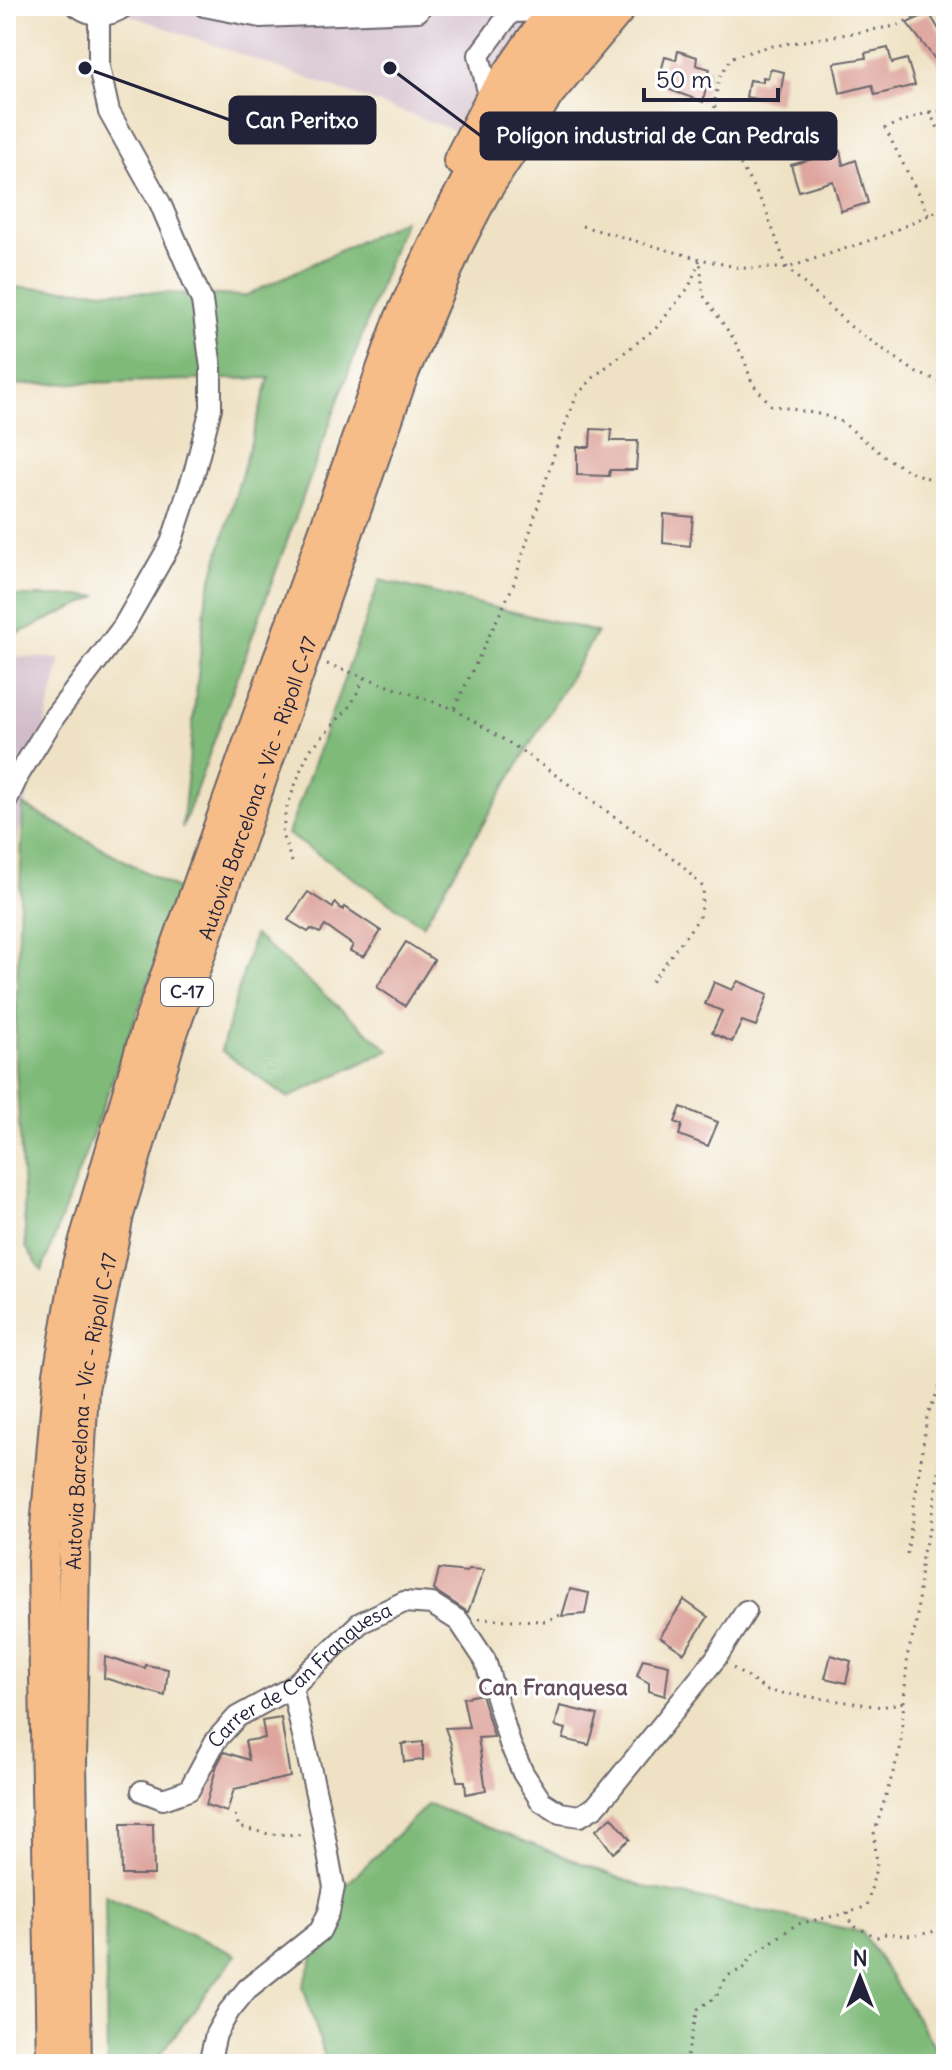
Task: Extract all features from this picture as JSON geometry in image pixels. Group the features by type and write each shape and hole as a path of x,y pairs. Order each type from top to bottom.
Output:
{"highway":[{"name":"Autovia Barcelona - Vic - Ripoll C-17","path":"52,2064 43,1563 59,1374 78,1264 146,1032 400,319 443,226 480,158 516,101 592,6"},
{"name":"Autovia Barcelona - Vic - Ripoll C-17","path":"76,2064 71,1763 74,1552 83,1389 118,1215 170,1039 404,371 458,244 484,193 549,93 622,6"},
{"path":"400,319 400,284 490,100 554,9"}],"street":[{"path":"77,6 99,15 111,14 125,6"},
{"path":"216,7 260,17 297,11 418,11 421,6"},
{"path":"6,802 19,774 55,716 123,627 171,543 198,461 211,408 209,346 202,301 160,203 109,112 99,67 99,15"},
{"name":"Carrer de Can Franquesa","path":"142,1791 163,1799 189,1790 216,1740 237,1717 292,1687 360,1623 404,1602 432,1604 459,1621 485,1660 510,1744 523,1773 541,1801 560,1813 580,1816 595,1807 716,1658 746,1611"},
{"path":"209,2064 216,2034 229,2011 247,1989 320,1931 329,1912 334,1887 292,1687"}],"path":[{"path":"935,6 896,26 767,47 732,57 719,78 714,105 738,160 765,208 787,268 850,326 917,373 946,383"},
{"path":"929,215 885,128 929,112 946,111"},
{"path":"929,112 946,142"},
{"path":"582,226 740,268 787,268 883,236 946,207"},
{"path":"700,259 703,295 733,338 752,383 771,405 842,422 885,457 910,472 946,484"},
{"path":"454,709 513,586 557,445 577,395 596,375 657,327 689,287 700,259"},
{"path":"304,656 454,709 519,749 677,861 704,888 699,918 651,982"},
{"path":"292,862 282,835 286,810 301,769 310,750 351,705 365,677"},
{"path":"907,1554 927,1417 946,1371"},
{"path":"685,2064 698,2009 716,1997 727,1976 744,1968 753,1955 797,1924 867,1906 877,1864 874,1834 900,1750 908,1652 916,1626 922,1556 930,1528 946,1424"},
{"path":"459,1621 545,1621 560,1615"},
{"path":"716,1658 768,1691 882,1707 904,1702"},
{"path":"235,1815 239,1827 269,1834 303,1835 324,1829"},
{"path":"848,1913 852,1925 877,1937 884,1934 913,1936 946,1929"}],"shaded area":[{"path":"104,6 545,6 456,131"},
{"path":"6,656 61,659 6,884"}],"green space":[{"path":"404,220 182,829 206,599 269,378 6,385 6,287 245,296"},
{"path":"380,580 597,632 423,925 288,834"},
{"path":"6,596 99,596 6,639"},
{"path":"23,805 182,892 42,1271 26,1247 15,1048"},
{"path":"254,935 389,1050 288,1098 221,1050"},
{"path":"428,1804 640,1886 862,1932 946,2064 327,2064 303,1986 336,1895"},
{"path":"105,1895 236,1955 153,2064 107,2064"}],"building":[{"path":"929,13 946,41 946,73 907,23"},
{"path":"888,48 892,63 907,59 915,85 875,95 872,85 840,93 834,63 866,58 865,53"},
{"path":"678,51 697,57 696,65 710,69 703,102 665,88 667,76 660,75 665,57 676,60"},
{"path":"770,69 784,72 779,103 746,97 749,80 763,82 763,77 768,78"},
{"path":"840,151 843,165 856,160 868,203 841,211 833,181 799,191 791,165"},
{"path":"591,429 612,430 611,441 638,441 636,470 610,470 609,476 577,475 577,447 590,447"},
{"path":"664,514 693,517 690,546 663,543"},
{"path":"308,892 333,908 335,903 343,910 345,907 381,931 364,957 350,951 353,945 325,926 320,933 311,929 308,932 288,920"},
{"path":"406,942 434,960 405,1006 377,987"},
{"path":"738,981 768,994 756,1026 742,1021 732,1042 712,1033 722,1011 705,1004 714,982 732,990"},
{"path":"681,1107 718,1122 708,1146 679,1135 682,1125 675,1122"},
{"path":"439,1569 484,1570 468,1612 434,1590"},
{"path":"570,1589 589,1593 585,1614 562,1616"},
{"path":"684,1600 708,1617 684,1653 660,1637"},
{"path":"831,1655 851,1661 846,1683 825,1678"},
{"path":"105,1657 145,1668 146,1665 168,1669 165,1696 104,1678"},
{"path":"643,1659 669,1665 665,1696 649,1691 649,1683 637,1676"},
{"path":"481,1694 494,1737 478,1738 486,1790 466,1794 465,1781 457,1781 445,1728 469,1727 463,1698"},
{"path":"560,1706 598,1715 589,1745 563,1739 566,1729 555,1726"},
{"path":"281,1718 290,1777 234,1789 227,1812 206,1805 217,1765 224,1752 249,1760 245,1741 265,1738 262,1721"},
{"path":"423,1742 423,1760 404,1762 402,1744"},
{"path":"612,1817 630,1839 613,1853 596,1830"},
{"path":"121,1824 153,1824 154,1875 122,1875"}],"place":[{"name":"Can Peritxo","path":"85,68"},
{"name":"Polígon industrial de Can Pedrals","path":"390,68"}],"district":[{"name":"Can Franquesa","path":"553,1687"}]}
